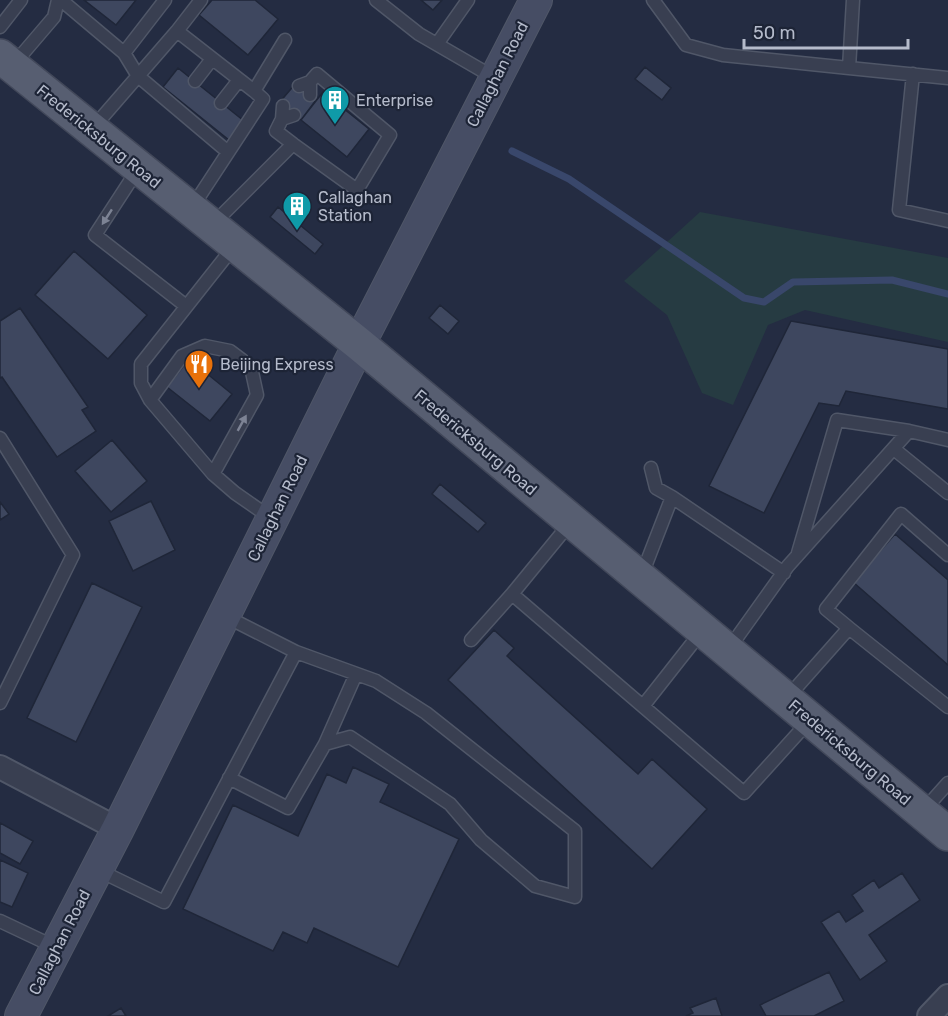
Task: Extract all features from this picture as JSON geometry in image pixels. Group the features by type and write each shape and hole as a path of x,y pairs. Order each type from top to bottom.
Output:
{"main road":[{"name":"Callaghan Road","path":"21,1016 118,830 359,344 536,0"},
{"name":"Fredericksburg Road","path":"6,61 359,344 948,834"}],"street":[{"path":"0,767 118,830"},
{"path":"929,1016 948,996"}],"lane":[{"path":"0,27 21,0"},
{"path":"6,61 54,17 59,0 124,53 138,76 204,125 228,152"},
{"path":"124,53 165,0"},
{"path":"92,130 201,0"},
{"path":"376,0 419,34 496,78"},
{"path":"436,44 468,0"},
{"path":"653,0 686,45 723,55 948,78"},
{"path":"849,68 853,0"},
{"path":"177,31 262,99 228,152 212,227 186,306 141,364 141,383 150,400 213,474 272,518"},
{"path":"254,92 285,40"},
{"path":"195,81 212,59"},
{"path":"286,113 276,131 357,190 390,135 317,74 306,88"},
{"path":"913,74 899,210 948,220"},
{"path":"221,103 239,80"},
{"path":"212,227 293,144"},
{"path":"139,168 95,235 186,306"},
{"path":"150,400 182,356 205,346 230,351 242,360 252,372 257,395 213,474"},
{"path":"796,557 837,420 909,431 948,440"},
{"path":"643,706 784,573 909,431"},
{"path":"0,438 73,555 0,703"},
{"path":"894,449 948,493"},
{"path":"651,468 656,488 784,573"},
{"path":"640,578 672,497"},
{"path":"948,555 901,514 826,609 948,707"},
{"path":"471,640 572,521"},
{"path":"512,594 744,793 849,628"},
{"path":"224,616 296,652 376,681 426,713 575,831 575,897 535,886 481,840 450,804 350,737 325,744"},
{"path":"97,870 164,902 296,652"},
{"path":"229,778 288,808 325,744 356,674"},
{"path":"922,812 948,783"},
{"path":"0,921 56,948"}],"shaded area":[{"path":"700,212 948,258 948,342 805,310 768,325 733,405 702,393 667,315 624,281"}],"building":[{"path":"84,0 136,0 116,25"},
{"path":"212,0 255,0 278,19 248,55 199,15"},
{"path":"421,0 442,0 433,10"},
{"path":"645,67 671,88 662,100 635,79"},
{"path":"178,68 244,121 229,140 163,87"},
{"path":"296,83 316,100 301,120 279,103"},
{"name":"Enterprise","path":"323,92 369,129 347,157 301,120"},
{"name":"Callaghan Station","path":"278,207 323,244 315,254 270,217"},
{"path":"74,251 147,315 108,359 35,295"},
{"path":"440,305 459,321 448,334 429,318"},
{"path":"20,308 88,407 82,410 96,431 57,457 2,377 0,378 0,321"},
{"path":"791,321 948,349 948,409 846,391 839,406 819,403 764,513 709,486"},
{"name":"Beijing Express","path":"189,359 232,394 210,421 167,387"},
{"path":"112,440 147,481 111,512 75,471"},
{"path":"440,484 486,523 478,532 432,494"},
{"path":"151,501 175,550 133,571 109,521"},
{"path":"0,502 9,514 0,520"},
{"path":"895,534 948,580 948,665 853,582"},
{"path":"92,583 142,607 76,742 27,718"},
{"path":"494,630 514,648 507,656 638,774 652,759 707,809 652,869 448,680"},
{"path":"353,767 389,784 380,802 459,839 398,967 314,928 307,943 283,932 273,951 183,909 233,805 298,836 327,774 346,783"},
{"path":"0,823 33,841 20,864 0,853"},
{"path":"0,860 28,873 12,907 0,902"},
{"path":"902,873 920,900 869,935 887,961 860,980 821,922 839,911 846,922 863,911 852,895 874,880 879,888"},
{"path":"829,972 844,1001 814,1016 766,1016 760,1005"},
{"path":"716,998 722,1016 686,1016 693,1013 690,1008"},
{"path":"121,1008 126,1016 108,1016"}],"waterway":[{"path":"512,151 569,179 744,298 764,302 793,282 892,280 948,294"}],"place":[{"name":"Enterprise","path":"335,126"},
{"name":"Callaghan Station","path":"297,232"},
{"name":"Beijing Express","path":"199,390"}]}
